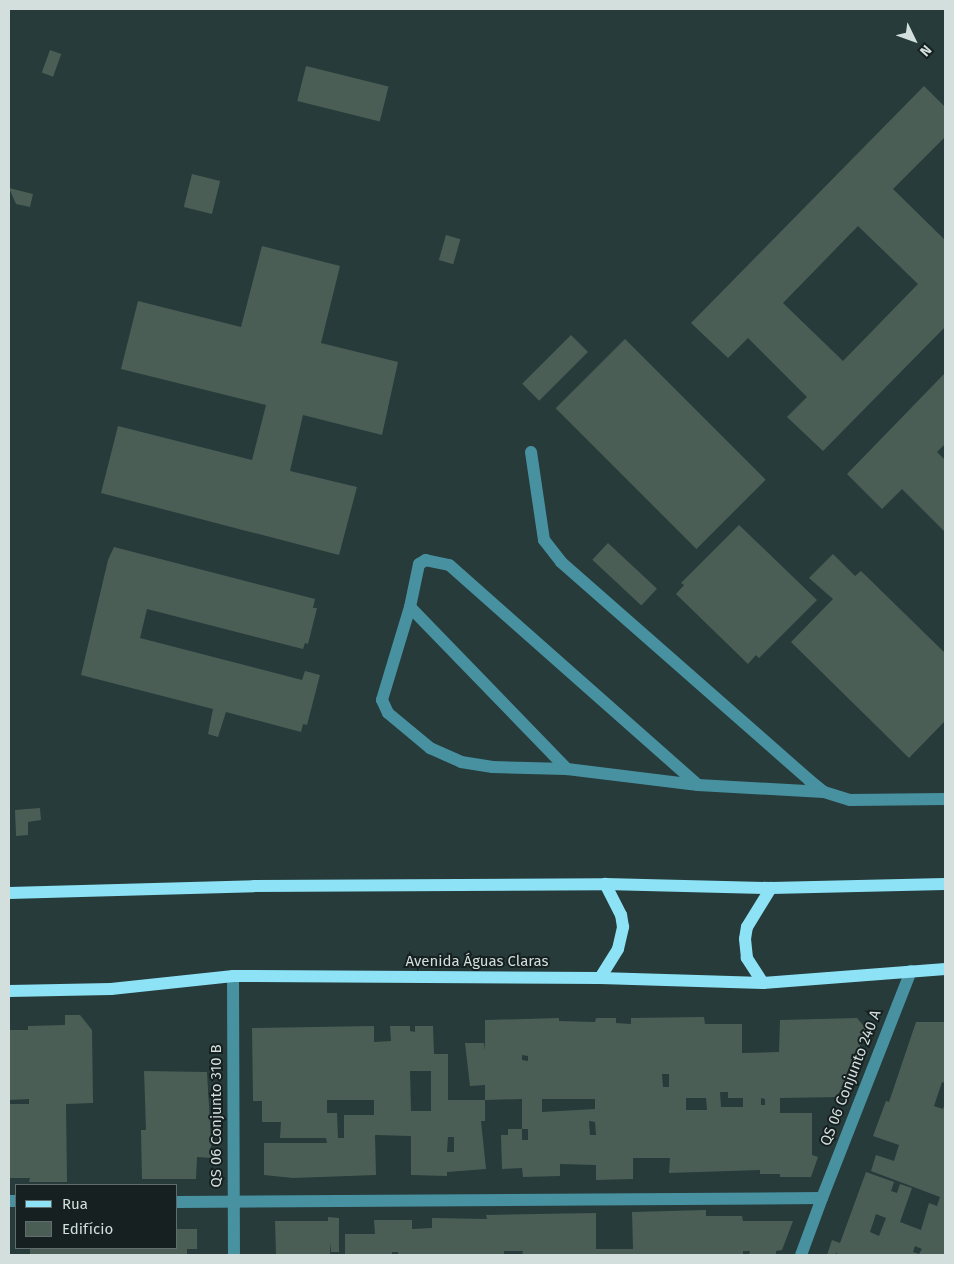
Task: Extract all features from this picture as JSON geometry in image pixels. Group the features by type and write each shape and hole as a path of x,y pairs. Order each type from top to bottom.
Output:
{"main road":[{"path":"600,978 618,949 623,927 621,915 605,884"},
{"path":"9,893 254,886 605,884 772,888 945,884"},
{"path":"763,983 747,958 745,939 747,928 772,888"},
{"name":"Avenida Águas Claras","path":"9,991 111,989 233,976 600,978 763,983 945,969"}],"street":[{"path":"531,452 544,540 561,562 824,792"},
{"path":"698,785 449,565 426,560 420,564 410,607 382,700 388,713 430,748 461,762 493,767 567,768 698,785 824,792 850,800 945,799"},
{"path":"410,607 567,768"},
{"name":"QS 06 Conjunto 240 A","path":"801,1255 911,971"},
{"name":"QS 06 Conjunto 310 B","path":"233,976 234,1255"},
{"path":"178,1202 822,1198"}],"building":[{"path":"50,50 61,54 53,77 42,73"},
{"path":"306,66 388,87 380,121 297,101"},
{"path":"924,86 945,107 945,137 893,189 945,240 945,327 823,451 787,417 807,397 748,338 728,358 691,323","holes":["858,226 918,284 843,361 783,303"]},
{"path":"192,174 220,181 212,214 184,207"},
{"path":"9,188 33,194 30,207 16,204"},
{"path":"446,235 460,239 453,264 439,260"},
{"path":"262,246 340,266 321,343 398,362 382,435 303,415 290,471 357,487 339,555 101,493 118,426 252,460 266,405 121,369 138,301 241,327"},
{"path":"571,335 588,352 539,401 522,384"},
{"path":"625,339 766,480 696,549 556,408"},
{"path":"945,373 945,444 937,452 945,460 945,532 902,489 882,509 847,474"},
{"path":"739,525 817,600 759,658 756,655 748,664 676,594 684,585 681,583"},
{"path":"608,543 657,589 641,606 592,560"},
{"path":"114,547 315,599 313,608 317,608 308,644 305,643 303,649 147,609 140,638 302,680 305,671 320,675 307,725 303,724 301,732 226,712 218,737 208,734 213,709 81,675 108,560"},
{"path":"833,554 855,576 861,571 945,653 945,721 909,758 791,642 833,599 809,578"},
{"path":"40,808 41,820 28,822 28,835 16,836 15,810"},
{"path":"65,1015 80,1015 92,1030 93,1103 66,1104 67,1182 29,1182 30,1178 9,1178 9,1104 29,1104 29,1099 9,1100 9,1030 28,1030 28,1026 65,1025"},
{"path":"704,1017 705,1024 742,1024 742,1053 779,1052 780,1020 857,1018 866,1030 841,1097 780,1098 780,1113 812,1113 812,1155 818,1157 811,1177 780,1177 780,1174 760,1174 760,1170 669,1173 670,1158 633,1158 633,1179 596,1180 596,1165 560,1164 560,1176 523,1177 522,1168 502,1169 501,1135 508,1135 508,1129 522,1129 522,1099 485,1100 485,1085 470,1086 465,1043 484,1043 485,1051 485,1020 559,1018 559,1021 595,1022 596,1018 616,1018 616,1023 631,1024 631,1018","holes":["522,1055 528,1056 528,1061 522,1060","662,1074 669,1074 669,1087 663,1087","720,1092 728,1092 728,1098 743,1098 743,1107 721,1107","686,1098 706,1098 707,1110 686,1110","761,1098 765,1099 765,1105 761,1105","542,1099 595,1099 595,1109 542,1112","589,1121 595,1122 596,1135 590,1135","522,1129 528,1129 528,1140 522,1140"]},
{"path":"916,1022 945,1022 945,1083 942,1082 934,1106 943,1109 945,1103 945,1255 837,1255 837,1252 835,1255 827,1255 832,1240 840,1243 866,1172 894,1182 891,1191 897,1193 900,1184 912,1188 900,1222 921,1230 929,1203 937,1206 940,1197 871,1171 876,1155 894,1161 899,1145 873,1136 886,1101 889,1102","holes":["876,1214 886,1218 879,1236 870,1232","915,1246 922,1249 919,1254 913,1252"]},
{"path":"374,1026 374,1042 391,1041 390,1026 410,1026 410,1031 415,1032 415,1026 433,1026 434,1054 448,1054 448,1100 485,1100 485,1121 481,1121 486,1169 447,1172 447,1176 411,1175 411,1136 375,1135 376,1175 293,1178 264,1175 264,1143 327,1143 326,1138 280,1138 281,1122 262,1122 262,1101 253,1101 252,1028","holes":["410,1071 431,1071 431,1111 411,1111","327,1100 374,1100 374,1115 344,1115 344,1138 338,1138 337,1113 327,1113","448,1137 454,1137 454,1152 447,1152"]},
{"path":"144,1071 207,1072 212,1158 197,1157 196,1179 142,1179 141,1130 146,1130"},
{"path":"706,1210 706,1216 742,1216 743,1221 793,1221 782,1250 776,1251 776,1255 749,1255 750,1251 743,1251 743,1255 522,1255 523,1251 504,1251 504,1255 398,1255 398,1252 392,1252 392,1255 345,1255 345,1234 375,1234 374,1220 412,1220 412,1229 432,1228 432,1218 487,1219 486,1215 596,1213 596,1249 633,1249 632,1212"},
{"path":"328,1217 339,1218 339,1252 331,1252 330,1242 330,1255 276,1255 275,1221 328,1221"},
{"path":"178,1229 197,1229 197,1249 187,1249 187,1255 30,1255 30,1249 178,1249"}]}
